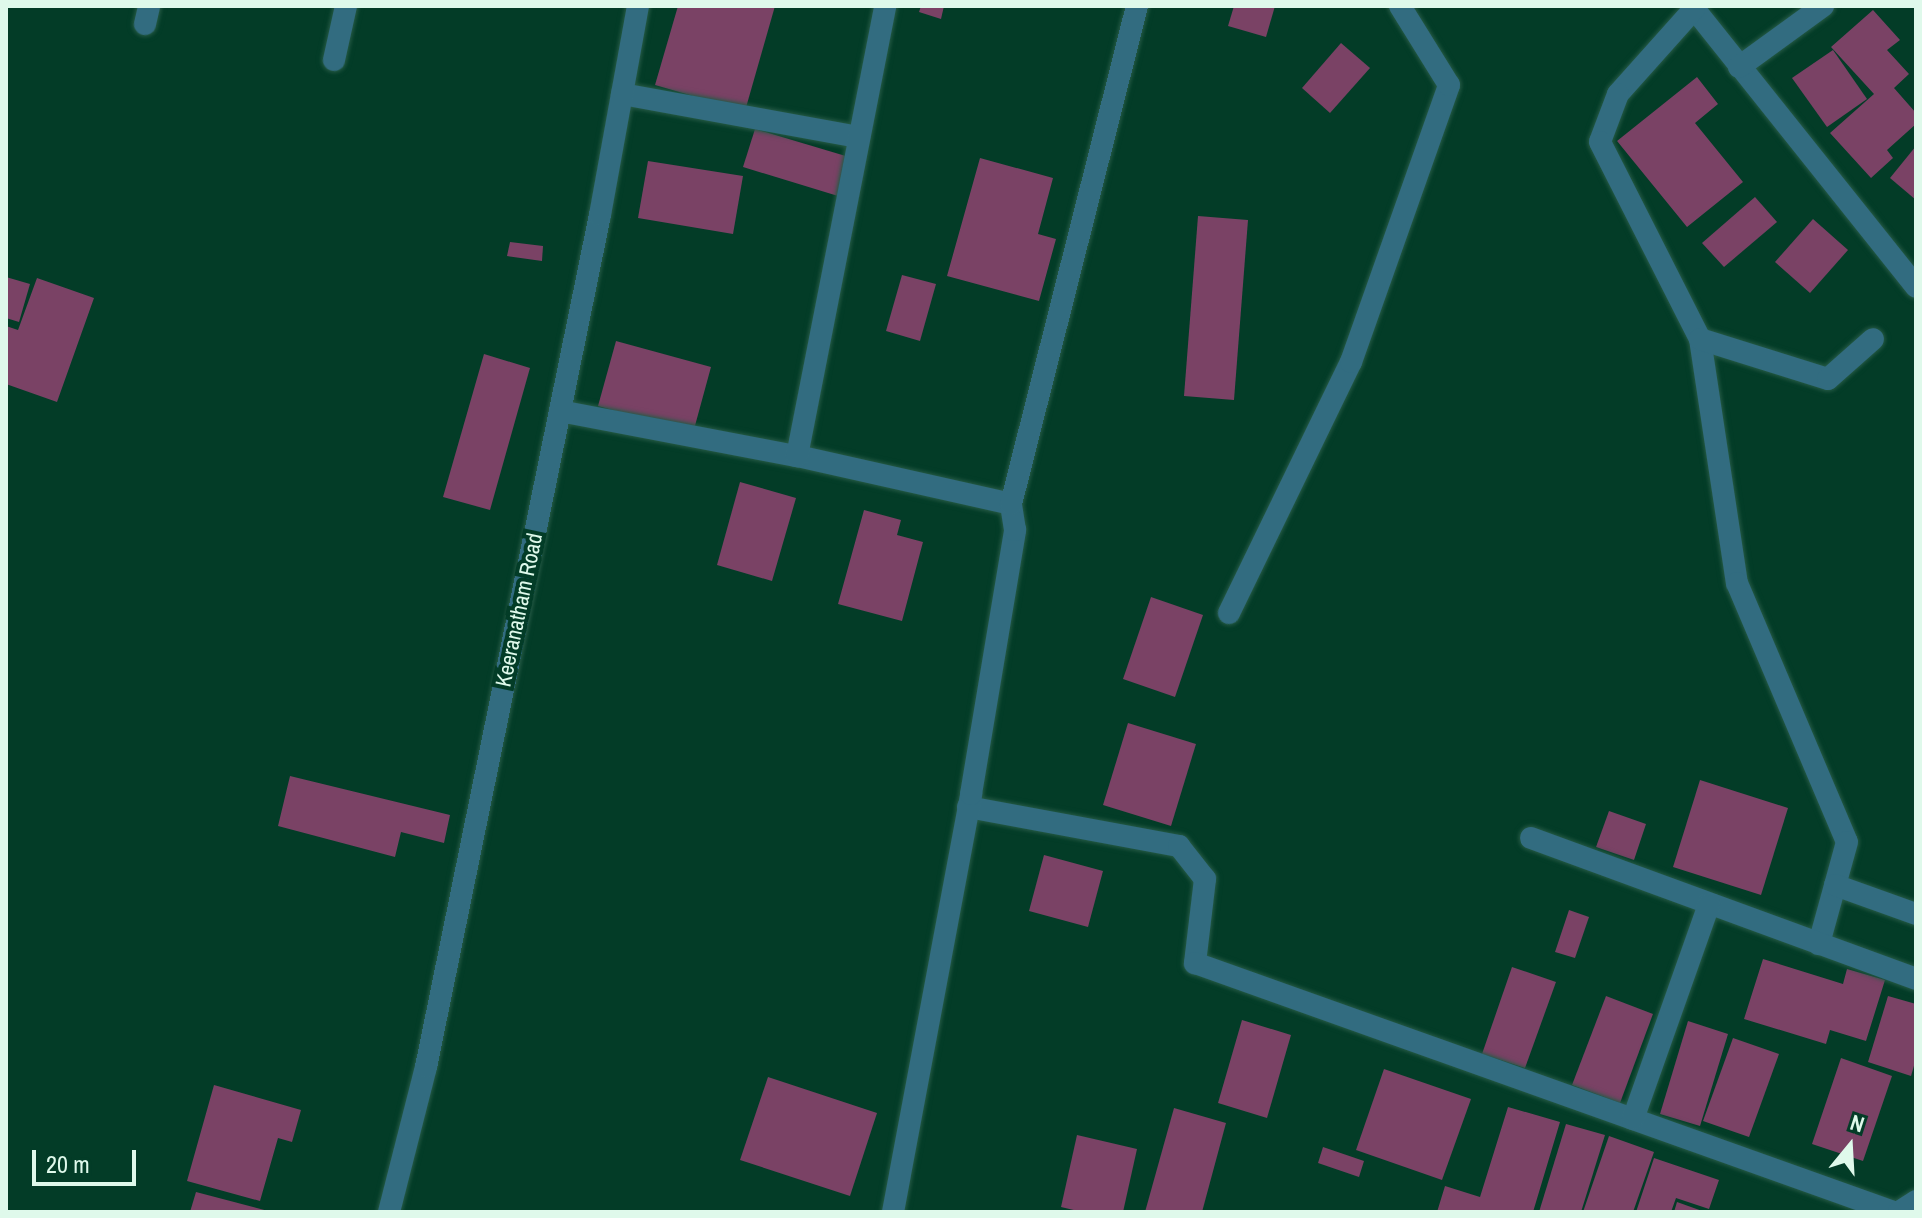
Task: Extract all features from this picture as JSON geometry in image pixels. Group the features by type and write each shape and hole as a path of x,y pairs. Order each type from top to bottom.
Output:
{"street":[{"path":"334,60 346,6"},
{"name":"Keeranatham Road","path":"389,1212 426,1067 560,411 638,6"},
{"path":"797,456 885,6"},
{"path":"893,1212 968,807 1015,530 1011,504 1137,6"},
{"path":"1229,613 1351,362 1449,85 1400,6"},
{"path":"1739,67 1823,6"},
{"path":"1819,944 1847,842 1737,583 1700,339 1600,142 1618,94 1693,8 1916,287"},
{"path":"622,94 859,137"},
{"path":"1700,339 1828,379 1873,339"},
{"path":"560,411 797,456 1011,504"},
{"path":"968,807 1179,846 1205,879 1195,963 1896,1212 1916,1201"},
{"path":"1531,838 1916,979"},
{"path":"1835,885 1916,914"},
{"path":"1633,1119 1709,904"}],"building":[{"path":"678,6 775,6 745,111 655,85"},
{"path":"921,6 944,6 941,19 919,12"},
{"path":"1234,6 1275,6 1266,37 1228,26"},
{"path":"1873,10 1900,40 1887,50 1909,74 1894,88 1916,113 1916,124 1887,150 1893,158 1871,178 1830,133 1874,94 1831,47"},
{"path":"1341,43 1370,68 1330,113 1302,88"},
{"path":"1833,50 1867,99 1827,127 1792,78"},
{"path":"1697,77 1718,104 1695,123 1743,182 1687,227 1617,141"},
{"path":"755,129 849,157 838,196 743,167"},
{"path":"1916,146 1916,200 1890,178"},
{"path":"980,158 1053,178 1038,234 1056,239 1039,301 947,276"},
{"path":"648,161 743,176 733,234 638,218"},
{"path":"1755,197 1777,222 1724,267 1702,243"},
{"path":"1198,216 1248,220 1234,400 1184,396"},
{"path":"1813,219 1848,250 1810,293 1775,262"},
{"path":"510,242 543,246 542,261 507,256"},
{"path":"902,275 936,284 920,341 886,331"},
{"path":"6,277 30,284 19,322 6,318"},
{"path":"37,278 94,298 57,402 6,384 6,326 18,330"},
{"path":"616,341 711,367 693,433 598,406"},
{"path":"484,354 530,368 490,510 443,497"},
{"path":"740,482 796,498 772,581 717,565"},
{"path":"864,510 901,520 897,535 923,542 902,621 838,604"},
{"path":"1151,597 1203,615 1175,697 1123,679"},
{"path":"1128,723 1196,744 1171,826 1103,805"},
{"path":"290,776 450,815 444,843 401,832 395,857 278,826"},
{"path":"1700,780 1788,808 1761,895 1673,867"},
{"path":"1609,811 1646,824 1634,860 1596,847"},
{"path":"1044,855 1103,871 1088,927 1029,911"},
{"path":"1569,910 1589,917 1575,958 1555,952"},
{"path":"1763,959 1843,984 1847,969 1885,980 1866,1041 1830,1030 1826,1044 1744,1019"},
{"path":"1512,967 1556,982 1525,1068 1482,1054"},
{"path":"1606,996 1653,1014 1620,1103 1572,1085"},
{"path":"1888,996 1916,1004 1916,1059 1911,1076 1868,1062"},
{"path":"1242,1020 1291,1035 1267,1118 1218,1103"},
{"path":"1688,1021 1728,1034 1700,1126 1660,1114"},
{"path":"1733,1038 1779,1054 1749,1137 1703,1121"},
{"path":"1841,1058 1892,1076 1863,1161 1812,1144"},
{"path":"1384,1069 1471,1099 1442,1180 1356,1150"},
{"path":"768,1077 877,1113 850,1196 740,1160"},
{"path":"214,1085 301,1110 292,1142 278,1138 260,1201 187,1181"},
{"path":"1508,1107 1560,1122 1533,1212 1437,1212 1445,1186 1480,1197"},
{"path":"1174,1108 1226,1123 1202,1212 1145,1212"},
{"path":"1566,1124 1605,1135 1581,1212 1539,1212"},
{"path":"1077,1135 1137,1149 1123,1212 1082,1212 1061,1207"},
{"path":"1609,1136 1654,1152 1633,1212 1583,1212"},
{"path":"1323,1147 1364,1161 1359,1177 1318,1163"},
{"path":"1654,1158 1719,1180 1709,1209 1676,1198 1671,1212 1636,1212"},
{"path":"196,1192 268,1211 268,1212 190,1212"},
{"path":"1677,1202 1705,1212 1674,1212"}]}
